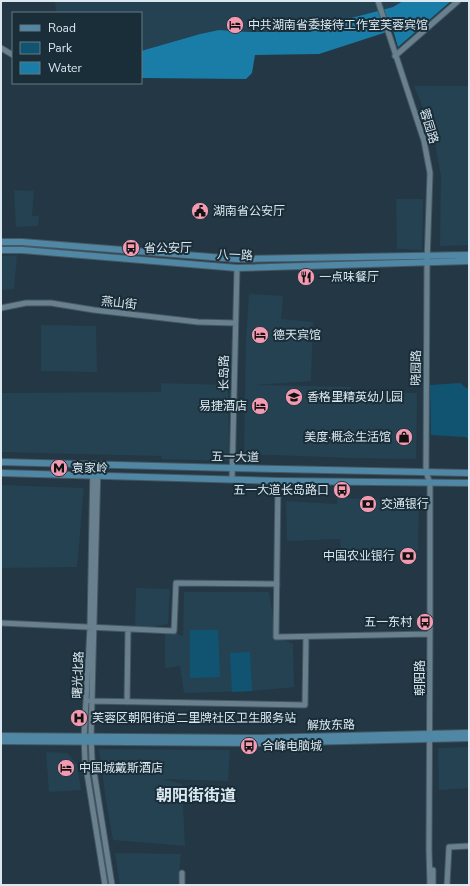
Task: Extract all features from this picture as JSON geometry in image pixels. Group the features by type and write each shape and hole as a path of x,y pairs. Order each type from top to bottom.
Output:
{"main road":[{"name":"八一路","path":"1,242 237,260 469,255"},
{"name":"八一路","path":"1,250 30,251 237,268 469,261"},
{"name":"五一大道","path":"1,462 469,473"},
{"name":"五一大道","path":"1,473 278,481 469,483"},
{"name":"解放东路","path":"431,737 469,733"},
{"name":"解放东路","path":"1,736 260,743 431,737 469,738"},
{"name":"解放东路","path":"1,742 88,739"}],"street":[{"name":"蓉园路","path":"378,1 424,141 430,173 427,263"},
{"path":"395,56 458,1"},
{"path":"1,48 12,54"},
{"name":"晓园路","path":"427,263 429,472"},
{"name":"长岛路","path":"232,479 237,268"},
{"name":"燕山街","path":"1,308 26,303 51,304 198,322 235,323"},
{"name":"曙光北路","path":"96,465 88,739 85,761 105,885"},
{"name":"朝阳路","path":"429,472 431,483 430,885"},
{"path":"278,481 276,637 430,634"},
{"name":"朝阳路","path":"431,483 430,634 432,850 434,885"},
{"path":"1,623 174,631 176,582 277,584"},
{"path":"127,702 128,629"},
{"path":"89,701 305,705 306,637"},
{"name":"曙光北路","path":"88,739 112,885"},
{"path":"447,885 449,847 469,846"},
{"path":"182,873 182,885"}],"shaded area":[{"name":"中共湖南省委接待工作室芙蓉宾馆","path":"55,1 403,1 393,7 336,22 309,32 249,32 219,30 142,51 142,12 56,12"},
{"path":"414,86 469,86 469,245 440,246 441,176 433,132"},
{"path":"14,190 34,191 32,216 39,216 38,226 16,227"},
{"path":"396,199 423,199 422,250 397,249"},
{"path":"17,255 14,289 1,290 1,256"},
{"path":"249,294 283,296 281,319 313,322 311,381 253,385 351,387 352,391 417,393 416,459 244,454 246,340"},
{"path":"41,325 96,326 97,372 41,371"},
{"path":"161,383 228,385 229,461 162,459 161,456 1,452 1,393 161,392"},
{"path":"1,485 84,488 77,567 1,568"},
{"path":"337,498 419,501 418,551 341,550 340,539 287,541 286,501 337,504"},
{"path":"136,588 170,589 168,624 135,629"},
{"path":"184,592 269,592 276,637 293,644 294,687 252,691 184,693 180,666 165,668 165,630 183,636"},
{"path":"469,747 469,788 439,790 438,748"},
{"path":"99,749 230,750 228,781 163,779 182,784 185,846 113,840"},
{"path":"46,752 67,753 77,764 81,790 49,792"},
{"path":"115,853 181,854 178,885 120,885"}],"green space":[{"path":"460,383 466,388 469,388 469,439 465,437 431,435 430,385"},
{"path":"190,630 218,630 220,677 190,678"},
{"path":"250,652 252,691 232,692 230,653"}],"water":[{"path":"403,1 451,1 398,47 393,30 319,54 255,55 252,73 246,79 142,78 142,51 200,34 219,30 249,32 309,32 336,22 393,7"}],"place":[{"name":"中共湖南省委接待工作室芙蓉宾馆","path":"235,25"},
{"name":"湖南省公安厅","path":"200,211"},
{"name":"省公安厅","path":"131,248"},
{"name":"一点味餐厅","path":"306,277"},
{"name":"德天宾馆","path":"260,335"},
{"name":"香格里精英幼儿园","path":"294,397"},
{"name":"易捷酒店","path":"260,406"},
{"name":"美度·概念生活馆","path":"404,437"},
{"name":"袁家岭","path":"59,468"},
{"name":"五一大道长岛路口","path":"342,490"},
{"name":"交通银行","path":"368,504"},
{"name":"中国农业银行","path":"408,556"},
{"name":"五一东村","path":"425,622"},
{"name":"芙蓉区朝阳街道二里牌社区卫生服务站","path":"79,718"},
{"name":"合峰电脑城","path":"249,746"},
{"name":"中国城戴斯酒店","path":"66,768"}],"district":[{"name":"朝阳街街道","path":"196,795"}]}
